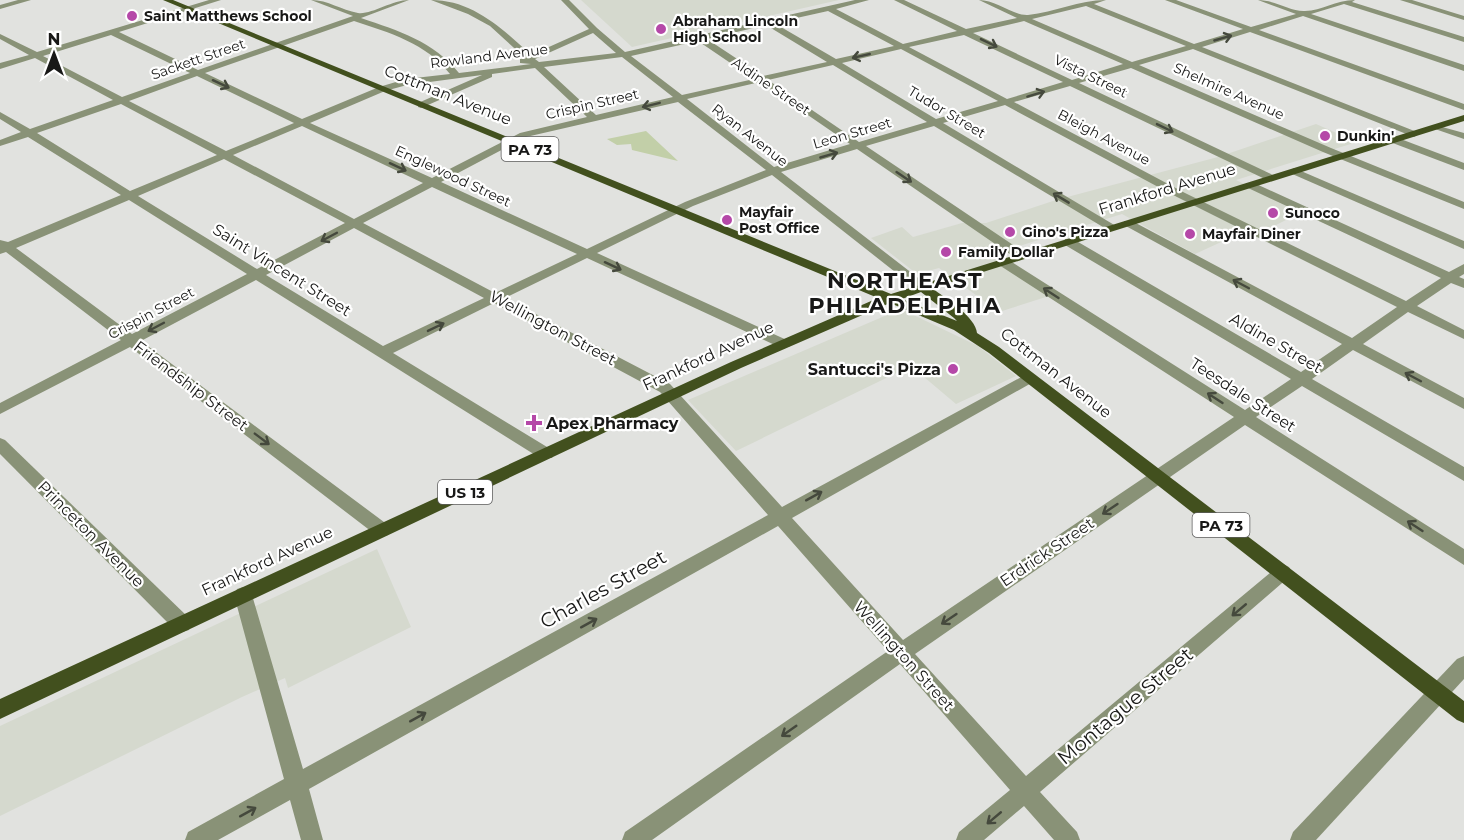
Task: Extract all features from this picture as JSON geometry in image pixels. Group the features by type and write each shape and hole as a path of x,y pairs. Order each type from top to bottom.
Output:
{"main road":[{"name":"Cottman Avenue","path":"167,0 949,322 977,338 1030,378 1464,713"},
{"name":"Frankford Avenue","path":"0,709 673,395 891,298 1464,118"},
{"path":"922,287 959,315 977,338"}],"street":[{"path":"0,7 27,0"},
{"path":"0,66 217,0"},
{"path":"315,0 429,46 441,56 456,75"},
{"name":"Sackett Street","path":"0,143 405,0"},
{"path":"435,0 471,12 493,24 595,119"},
{"name":"Ryan Avenue","path":"565,0 594,30 623,54 922,287"},
{"name":"Rowland Avenue","path":"2,246 382,89 415,80 623,54 865,0"},
{"name":"Vista Street","path":"898,0 1271,178"},
{"name":"Shelmire Avenue","path":"983,0 1342,156 1464,206"},
{"path":"1076,0 1414,134"},
{"name":"Crispin Street","path":"0,409 523,135 1102,0"},
{"path":"1169,0 1464,107"},
{"path":"1262,0 1464,68"},
{"path":"1404,0 1464,18"},
{"path":"1345,1 1462,38"},
{"name":"Leon Street","path":"383,352 677,210 773,172 1345,1"},
{"name":"Bleigh Avenue","path":"829,8 1195,202 1464,335"},
{"name":"Tudor Street","path":"767,22 1112,228"},
{"path":"421,105 594,30"},
{"name":"Englewood Street","path":"112,32 302,123 784,344"},
{"name":"Wellington Street","path":"0,36 656,383 673,395 900,653 1069,840"},
{"name":"Aldine Street","path":"699,38 1021,256"},
{"name":"Saint Vincent Street","path":"0,115 546,454"},
{"path":"1437,127 1464,136"},
{"path":"1394,140 1464,167"},
{"path":"1294,171 1464,245"},
{"path":"1250,185 1464,284"},
{"path":"1128,223 1464,404"},
{"name":"Aldine Street","path":"1069,242 1464,475"},
{"name":"Friendship Street","path":"2,246 131,340 382,530"},
{"name":"Teesdale Street","path":"1004,262 1464,558"},
{"name":"Erdrick Street","path":"633,840 900,653 1464,268"},
{"name":"Charles Street","path":"196,840 1030,378"},
{"name":"Princeton Avenue","path":"0,444 182,624"},
{"name":"Montague Street","path":"967,840 1283,572"},
{"path":"243,596 312,840"},
{"path":"1301,840 1464,665"}],"shaded area":[{"name":"Abraham Lincoln High School","path":"581,0 839,0 632,47"},
{"path":"1316,124 1357,142 1236,180 1302,212 1266,230 1243,232 1195,254 1122,214 990,255 1049,296 999,312 939,268 917,274 871,238 902,227 913,237 962,223 986,223 1056,200 1218,157"},
{"path":"901,309 978,346 1016,376 956,404 911,366 736,451 688,400"},
{"path":"377,549 411,627 288,688 285,678 242,697 0,816 0,726"}],"green space":[{"path":"646,131 678,161 632,150 631,144 617,145 607,139"}],"place":[{"name":"Saint Matthews School","path":"132,16"},
{"name":"Abraham Lincoln High School","path":"661,29"},
{"name":"Dunkin'","path":"1325,136"},
{"name":"Sunoco","path":"1273,213"},
{"name":"Mayfair Post Office","path":"727,220"},
{"name":"Gino's Pizza","path":"1010,232"},
{"name":"Mayfair Diner","path":"1190,234"},
{"name":"Family Dollar","path":"946,252"},
{"name":"Santucci's Pizza","path":"953,369"},
{"name":"Apex Pharmacy","path":"534,423"}],"district":[{"name":"NORTHEAST PHILADELPHIA","path":"905,292"}]}
